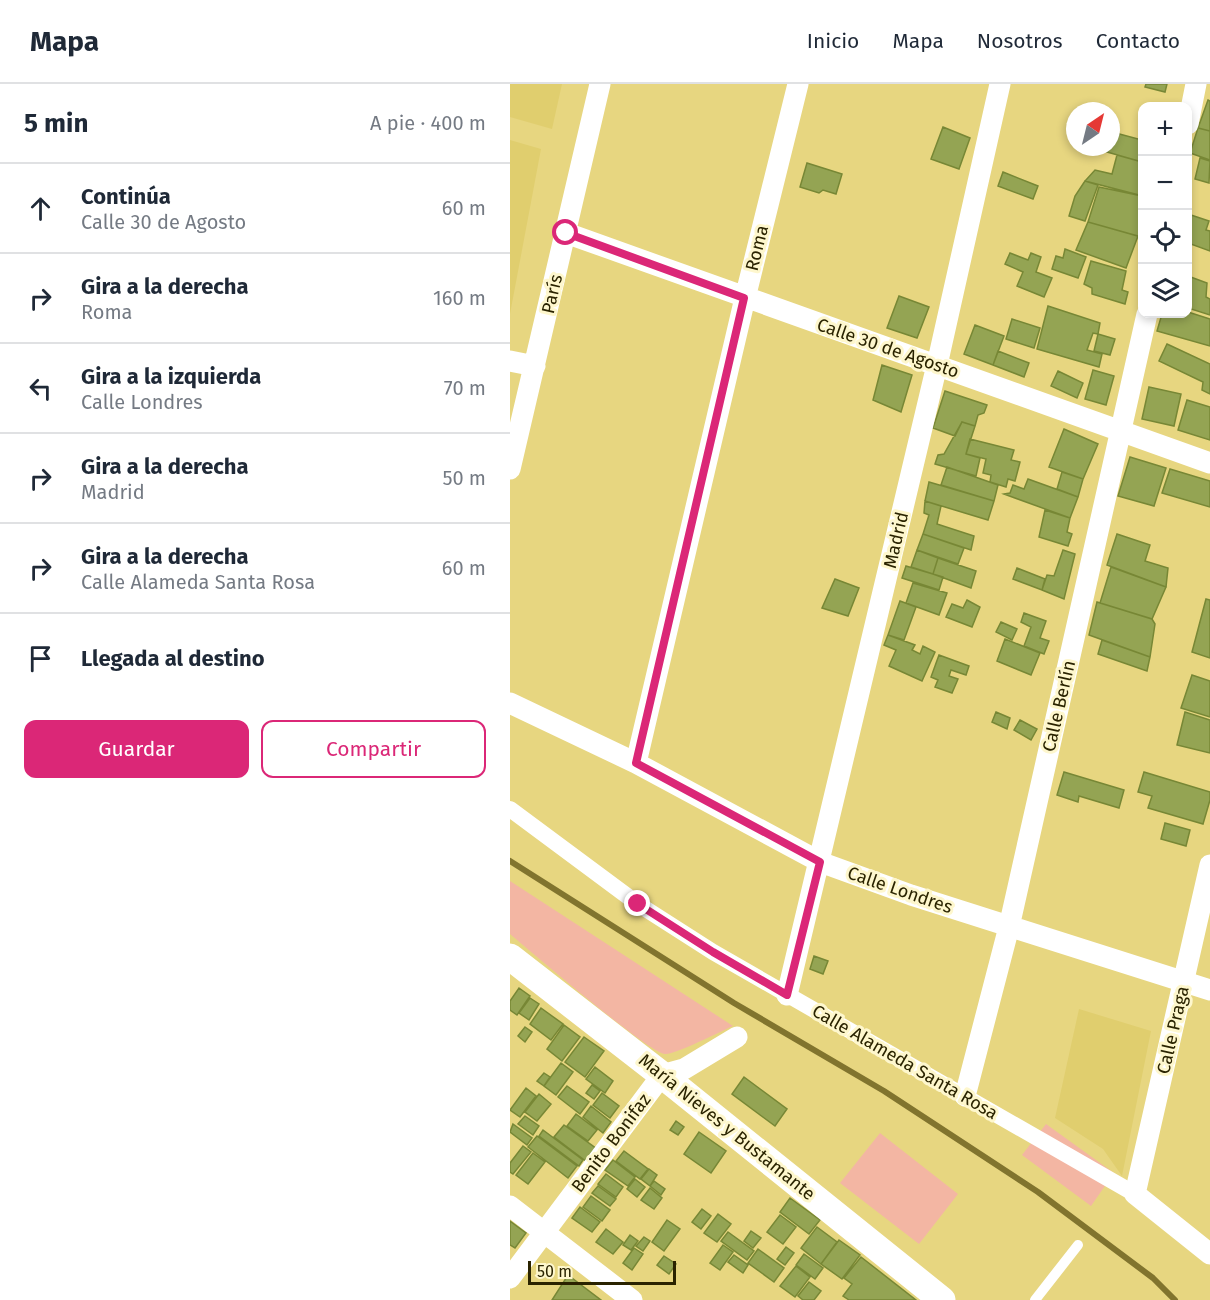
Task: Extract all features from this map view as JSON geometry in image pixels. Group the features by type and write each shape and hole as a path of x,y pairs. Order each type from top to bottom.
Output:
{"street":[{"name":"París","path":"510,469 600,84"},
{"name":"Roma","path":"636,763 744,298 798,84"},
{"name":"Madrid","path":"787,995 937,365 1000,84"},
{"path":"1192,104 1196,84"},
{"name":"Calle 30 de Agosto","path":"566,233 1210,463"},
{"name":"Calle Berlín","path":"965,1096 1009,927 1146,318"},
{"path":"510,361 535,366"},
{"name":"Calle Londres","path":"510,703 636,763 820,862 1009,927 1210,990"},
{"name":"Calle Alameda Santa Rosa","path":"510,809 638,904 713,952 1135,1194 1210,1254"},
{"name":"Calle Praga","path":"1135,1194 1210,865"},
{"name":"María Nieves y Bustamante","path":"510,957 662,1075 942,1300"},
{"name":"Benito Bonifaz","path":"510,1278 662,1075 684,1069 737,1036"},
{"path":"510,1206 632,1300"}],"lane":[{"path":"1035,1300 1078,1245"}],"shaded area":[{"path":"510,84 562,84 552,129 510,117"},
{"path":"510,140 541,149 510,314"},
{"path":"510,881 733,1026 670,1053 665,1054 655,1050 614,1020 510,934"},
{"path":"1079,1009 1151,1031 1122,1176 1103,1149 1055,1118"},
{"path":"1046,1124 1114,1173 1091,1206 1022,1155"},
{"path":"880,1133 958,1194 919,1244 840,1183"}],"building":[{"path":"1146,84 1167,84 1165,92 1145,87"},
{"path":"1208,100 1210,101 1210,131 1198,128"},
{"path":"943,127 970,138 959,169 931,159"},
{"path":"1198,128 1210,131 1210,160 1192,154"},
{"path":"1120,134 1138,139 1138,161 1120,156"},
{"path":"1117,156 1138,161 1138,195 1085,181 1095,170 1112,174"},
{"path":"1200,158 1210,161 1209,183 1195,179"},
{"path":"807,163 842,174 836,194 823,190 819,193 800,187"},
{"path":"1003,172 1038,186 1033,199 998,186"},
{"path":"1085,181 1098,185 1085,221 1069,216 1075,196"},
{"path":"1099,187 1138,195 1138,236 1088,222"},
{"path":"1192,215 1209,221 1206,230 1210,231 1210,251 1192,244"},
{"path":"1088,222 1138,236 1126,268 1076,250"},
{"path":"1065,249 1086,257 1078,278 1052,269 1056,256 1063,258"},
{"path":"1010,253 1028,260 1031,253 1041,257 1036,272 1052,278 1044,297 1017,286 1023,272 1005,264"},
{"path":"1091,261 1126,271 1122,290 1128,292 1125,304 1092,294 1092,288 1084,284"},
{"path":"1192,277 1207,283 1206,297 1210,299 1210,315 1192,309"},
{"path":"899,296 929,307 917,338 887,328"},
{"path":"1048,306 1100,323 1098,334 1093,333 1087,350 1102,354 1099,367 1037,349"},
{"path":"1192,313 1210,319 1210,346 1157,331 1161,318 1192,318"},
{"path":"1012,319 1040,328 1034,348 1006,339"},
{"path":"975,325 1004,336 993,365 964,354"},
{"path":"1098,334 1115,339 1110,355 1094,351"},
{"path":"1167,344 1210,364 1210,394 1202,390 1203,382 1159,361"},
{"path":"998,351 1029,363 1024,377 993,365"},
{"path":"882,365 912,375 901,412 873,400"},
{"path":"1093,370 1114,376 1106,405 1085,399"},
{"path":"1058,371 1083,383 1077,398 1051,386"},
{"path":"1149,387 1181,394 1174,426 1142,419"},
{"path":"945,391 987,405 984,413 978,415 975,426 962,422 955,436 933,428"},
{"path":"1187,400 1210,407 1210,440 1178,430"},
{"path":"962,422 975,426 966,454 980,458 976,476 935,464 938,455 944,454"},
{"path":"1064,429 1098,444 1083,479 1049,467"},
{"path":"970,439 1014,450 1011,460 1020,462 1015,481 1008,479 1006,487 990,482 991,475 983,473 986,459 966,454"},
{"path":"1130,457 1166,468 1154,506 1118,496"},
{"path":"947,467 998,485 994,501 941,485"},
{"path":"1170,469 1210,481 1210,507 1162,493"},
{"path":"1062,472 1083,479 1078,497 1057,489"},
{"path":"1028,479 1078,497 1070,518 1004,494 1010,493 1013,485 1024,489"},
{"path":"929,482 994,501 988,520 925,501"},
{"path":"925,501 941,506 937,524 974,536 971,550 923,534 929,515 924,513"},
{"path":"1045,510 1070,518 1067,532 1072,534 1068,546 1039,537"},
{"path":"923,534 964,548 958,564 917,550"},
{"path":"1117,534 1150,545 1145,561 1168,568 1166,587 1107,565"},
{"path":"917,550 938,558 933,574 911,567"},
{"path":"1063,550 1075,554 1064,599 1042,590 1047,575 1054,576"},
{"path":"938,558 976,571 971,588 933,574"},
{"path":"906,566 943,577 939,590 902,578"},
{"path":"1111,567 1166,587 1152,619 1100,603"},
{"path":"1017,568 1045,579 1042,590 1013,579"},
{"path":"835,579 859,588 848,616 822,608"},
{"path":"913,583 947,593 939,615 906,603"},
{"path":"1206,599 1210,600 1210,658 1192,652"},
{"path":"967,600 980,607 972,627 946,617 952,604 963,608"},
{"path":"900,601 916,607 904,640 888,635"},
{"path":"1097,602 1152,619 1155,624 1150,657 1089,635"},
{"path":"1024,613 1046,621 1040,638 1049,641 1044,654 1024,646 1031,627 1021,622"},
{"path":"1001,622 1017,629 1012,640 996,632"},
{"path":"888,635 915,645 912,650 920,654 923,646 935,652 922,681 889,666 896,650 884,645"},
{"path":"1005,639 1040,653 1031,675 997,661"},
{"path":"1102,640 1150,657 1147,671 1098,654"},
{"path":"939,655 969,666 966,675 951,670 949,676 958,679 952,693 935,687 938,680 931,677"},
{"path":"1192,675 1210,681 1210,717 1181,708"},
{"path":"996,712 1010,718 1007,729 992,722"},
{"path":"1185,712 1210,720 1210,753 1177,745"},
{"path":"1020,720 1037,729 1031,740 1014,730"},
{"path":"1064,772 1124,790 1119,808 1079,796 1078,802 1057,795"},
{"path":"1144,772 1210,792 1203,824 1148,808 1152,796 1138,792"},
{"path":"1165,823 1190,830 1186,846 1161,839"},
{"path":"814,956 828,961 823,974 810,969"},
{"path":"519,988 530,996 517,1015 510,1010 510,1001"},
{"path":"530,998 539,1004 529,1020 519,1013"},
{"path":"541,1008 563,1024 551,1040 530,1024"},
{"path":"564,1025 580,1037 562,1061 547,1049"},
{"path":"525,1027 532,1032 525,1042 518,1036"},
{"path":"584,1037 604,1051 585,1077 565,1062"},
{"path":"561,1063 573,1072 556,1095 544,1086"},
{"path":"595,1067 613,1081 605,1093 586,1079"},
{"path":"544,1073 550,1077 544,1086 537,1081"},
{"path":"744,1077 787,1109 775,1126 732,1094"},
{"path":"592,1085 600,1091 594,1099 586,1093"},
{"path":"567,1086 589,1102 580,1114 558,1097"},
{"path":"526,1088 536,1096 520,1117 510,1110"},
{"path":"602,1093 619,1106 610,1118 593,1105"},
{"path":"539,1094 551,1104 537,1121 525,1112"},
{"path":"591,1106 611,1122 603,1133 583,1117"},
{"path":"576,1114 597,1130 588,1141 567,1126"},
{"path":"525,1116 539,1126 533,1135 518,1124"},
{"path":"676,1121 684,1127 678,1135 670,1130"},
{"path":"513,1124 532,1138 527,1145 510,1132"},
{"path":"564,1125 597,1149 587,1162 554,1137"},
{"path":"543,1130 583,1160 579,1166 539,1136"},
{"path":"699,1132 726,1151 711,1173 684,1154"},
{"path":"537,1136 577,1166 568,1178 528,1147"},
{"path":"523,1146 531,1152 513,1174 510,1172 510,1163"},
{"path":"624,1151 648,1169 640,1179 616,1161"},
{"path":"533,1153 545,1162 528,1184 516,1175"},
{"path":"613,1160 635,1177 628,1186 605,1170"},
{"path":"649,1169 657,1175 650,1186 641,1179"},
{"path":"606,1174 623,1187 616,1197 598,1184"},
{"path":"635,1179 645,1187 637,1197 627,1189"},
{"path":"654,1181 665,1189 661,1195 650,1186"},
{"path":"598,1186 616,1199 610,1206 592,1193"},
{"path":"650,1188 662,1198 654,1209 641,1200"},
{"path":"591,1196 610,1210 602,1221 583,1207"},
{"path":"790,1198 820,1220 809,1234 780,1212"},
{"path":"580,1207 600,1222 592,1232 572,1218"},
{"path":"702,1209 711,1216 701,1229 692,1222"},
{"path":"718,1214 731,1224 717,1242 704,1233"},
{"path":"780,1215 796,1227 783,1244 767,1232"},
{"path":"667,1220 680,1229 664,1251 652,1242"},
{"path":"510,1221 526,1233 515,1248 510,1245"},
{"path":"817,1227 837,1242 821,1264 801,1248"},
{"path":"606,1229 623,1242 613,1254 596,1242"},
{"path":"751,1231 761,1238 753,1248 744,1241"},
{"path":"728,1232 754,1251 747,1260 721,1241"},
{"path":"630,1235 638,1241 631,1250 623,1245"},
{"path":"644,1237 650,1241 643,1251 636,1246"},
{"path":"839,1240 860,1255 842,1279 821,1264"},
{"path":"723,1245 733,1252 720,1270 710,1263"},
{"path":"786,1247 794,1253 785,1265 777,1259"},
{"path":"634,1248 643,1254 632,1270 623,1263"},
{"path":"758,1249 784,1268 774,1282 748,1263"},
{"path":"804,1254 823,1268 815,1279 796,1265"},
{"path":"734,1255 748,1265 743,1273 728,1262"},
{"path":"664,1256 676,1264 669,1274 657,1265"},
{"path":"861,1257 916,1300 849,1300 843,1296 852,1284 844,1278"},
{"path":"796,1266 810,1277 795,1297 780,1286"},
{"path":"568,1275 601,1300 552,1300"},
{"path":"809,1282 821,1291 814,1300 803,1300 798,1296"}],"waterway":[{"path":"510,861 734,1003 884,1091 1038,1192 1153,1278 1175,1300"}],"route":[{"path":"566,233 744,298 636,763 820,862 787,995 713,952 638,904"}]}
